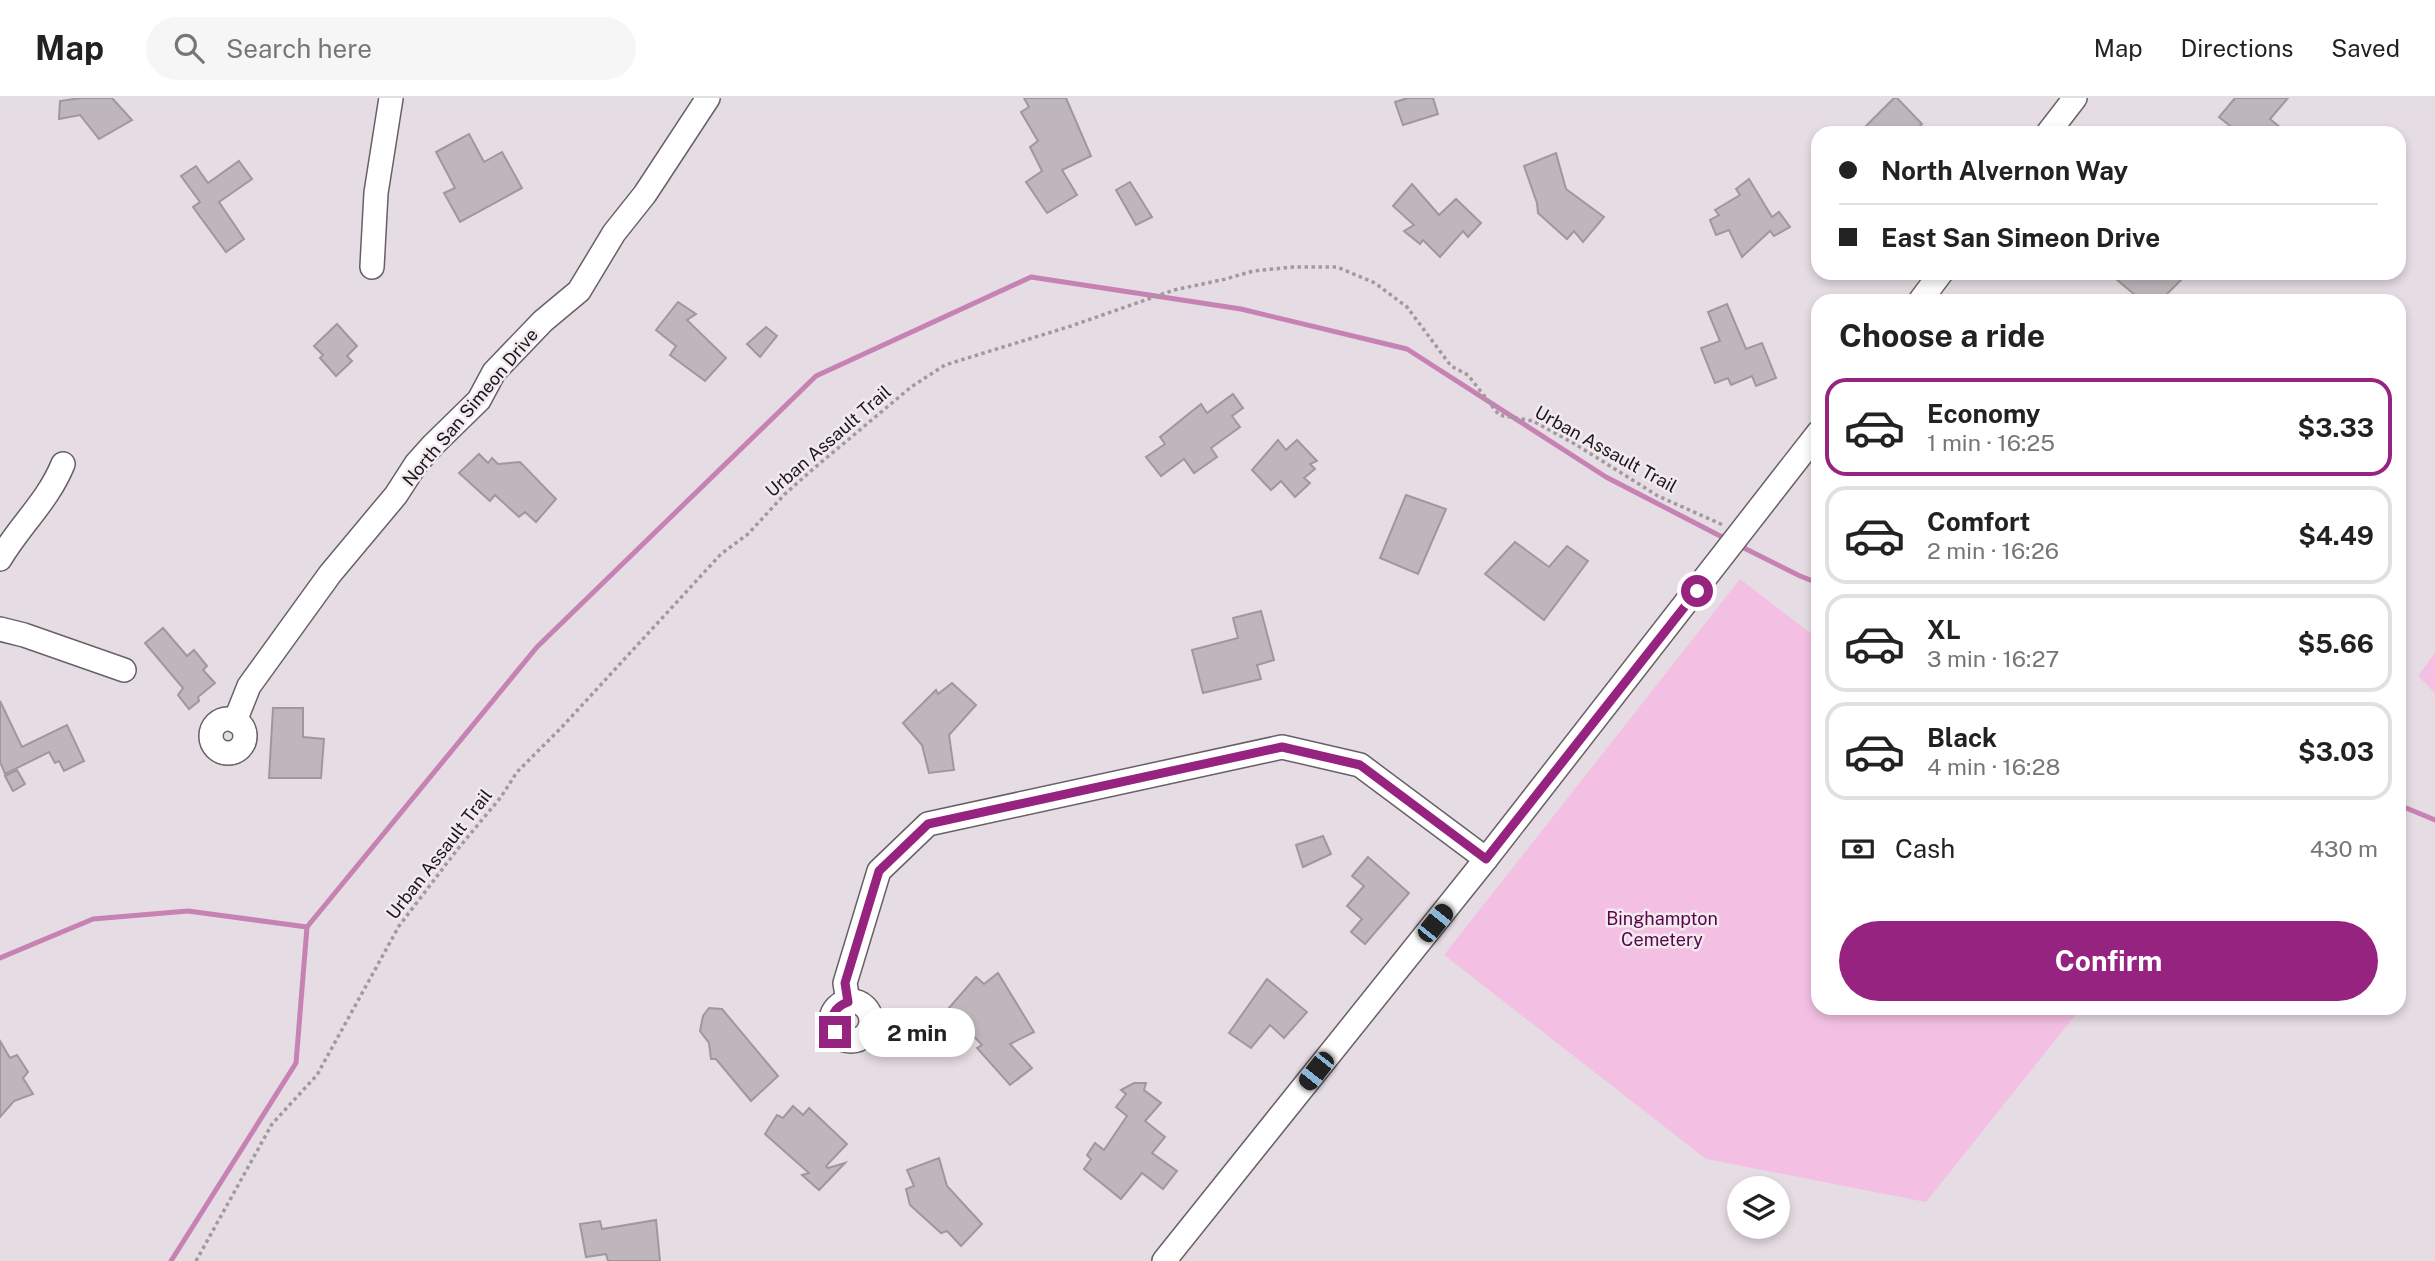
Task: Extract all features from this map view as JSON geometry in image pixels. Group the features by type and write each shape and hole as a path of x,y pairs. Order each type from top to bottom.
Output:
{"street":[{"path":"372,267 376,193 391,98"},
{"name":"North San Simeon Drive","path":"235,721 249,686 330,574 396,495 416,464 479,400 494,372 543,321 579,291 614,233 645,194 709,98"},
{"path":"2053,126 2075,98"},
{"path":"1164,1261 1486,859 1811,442"},
{"path":"0,559 53,487 63,464"},
{"path":"0,629 124,670"},
{"path":"848,1002 845,983 879,871 928,824 941,821 1282,747 1360,765 1486,859"}],"path":[{"name":"Urban Assault Trail","path":"196,1261 272,1124 317,1075 399,926 501,797 517,772 561,729 721,554 748,534 785,494 812,470 911,387 945,365 1071,326 1174,290 1253,271 1337,267 1375,283 1407,307 1451,366 1468,375 1499,415 1533,421 1658,496 1741,535"}],"green space":[{"name":"Binghampton Cemetery","path":"1740,579 1811,634 1811,1015 2075,1015 1926,1202 1706,1159 1444,955"},
{"path":"2435,653 2435,693 2418,676"}],"building":[{"path":"112,98 132,120 99,139 80,115 59,119 60,101"},
{"path":"1024,98 1066,98 1091,156 1062,170 1077,195 1047,213 1026,182 1042,171 1030,147 1038,141 1021,112 1029,107"},
{"path":"1408,98 1433,98 1438,114 1403,125 1395,102"},
{"path":"1894,98 1922,124 1920,126 1866,126"},
{"path":"2235,98 2288,98 2270,119 2278,126 2230,126 2219,117"},
{"path":"469,134 484,162 502,152 522,188 460,222 444,193 455,188 436,152"},
{"path":"1556,153 1566,189 1604,217 1583,242 1574,231 1567,239 1538,213 1524,166"},
{"path":"239,161 252,179 219,202 244,239 226,252 193,207 200,202 181,176 196,166 208,183"},
{"path":"1749,179 1772,217 1779,212 1790,227 1774,236 1770,231 1742,257 1729,230 1716,235 1710,220 1719,215 1715,210 1740,195 1736,189"},
{"path":"1130,182 1152,217 1136,225 1116,190"},
{"path":"1412,184 1439,215 1456,199 1481,223 1468,237 1463,231 1440,257 1423,240 1420,244 1404,231 1414,225 1393,206"},
{"path":"2117,280 2181,280 2167,294 2134,294"},
{"path":"678,302 696,314 687,320 726,358 705,381 670,355 676,346 656,330"},
{"path":"1727,304 1746,349 1762,343 1776,378 1756,386 1752,376 1731,385 1728,378 1715,383 1701,348 1720,341 1708,312"},
{"path":"337,324 357,346 347,356 352,361 336,376 320,358 323,355 314,346"},
{"path":"766,327 777,336 760,357 747,344"},
{"path":"1233,394 1243,408 1232,416 1240,427 1211,448 1217,457 1194,473 1184,459 1161,476 1146,457 1165,444 1160,437 1201,404 1207,413"},
{"path":"1278,440 1286,450 1297,440 1317,461 1310,464 1315,469 1304,478 1310,483 1295,497 1281,481 1271,490 1252,470"},
{"path":"479,454 488,463 492,458 498,464 520,462 556,499 536,522 525,512 519,517 495,495 490,501 459,473"},
{"path":"1406,495 1446,509 1418,574 1380,558"},
{"path":"1515,542 1549,567 1567,546 1588,561 1544,620 1485,574"},
{"path":"1261,611 1274,660 1257,665 1261,679 1203,693 1192,650 1238,638 1233,618"},
{"path":"163,628 187,656 194,650 207,666 203,670 215,683 198,697 199,701 189,709 178,695 183,688 145,643"},
{"path":"952,683 976,705 949,735 954,770 929,773 922,745 903,723 936,690 938,694"},
{"path":"0,701 22,747 67,725 84,761 64,771 59,761 55,763 49,752 5,774 0,762"},
{"path":"273,708 303,708 303,737 324,739 321,778 269,778"},
{"path":"17,770 25,784 13,791 5,776"},
{"path":"1323,836 1331,854 1303,867 1296,845"},
{"path":"1368,857 1409,893 1365,944 1351,932 1362,919 1347,906 1364,886 1352,876"},
{"path":"998,973 1034,1032 1010,1044 1032,1068 1010,1085 977,1048 982,1045 948,1009 976,977 984,984"},
{"path":"1267,979 1307,1012 1284,1038 1270,1025 1251,1048 1229,1033"},
{"path":"709,1008 722,1009 778,1076 751,1101 716,1059 711,1059 709,1043 700,1031 703,1016"},
{"path":"0,1041 10,1058 17,1055 28,1072 23,1078 33,1094 14,1101 0,1117"},
{"path":"1134,1083 1146,1083 1144,1090 1161,1103 1145,1121 1165,1137 1152,1153 1177,1171 1163,1189 1142,1173 1121,1199 1084,1169 1091,1159 1087,1155 1095,1143 1104,1150 1127,1116 1116,1107 1126,1094 1121,1090"},
{"path":"793,1106 803,1115 809,1108 847,1144 826,1166 828,1168 845,1163 819,1190 802,1175 809,1173 765,1134 777,1115 783,1118"},
{"path":"939,1158 947,1186 982,1224 961,1246 947,1231 941,1233 910,1205 906,1189 914,1186 907,1170"},
{"path":"656,1220 660,1261 608,1261 606,1254 586,1257 580,1224 600,1221 602,1229"}],"waterway":[{"path":"171,1261 296,1063 307,927 537,647 816,376 1031,277 1241,309 1407,349 1606,477 1726,539"},
{"path":"1738,545 1811,580"},
{"path":"2406,808 2435,820"},
{"path":"0,958 93,919 188,911 307,927"}],"route":[{"path":"835,1032 831,1020 837,1008 848,1002 845,983 879,871 928,824 1282,747 1360,765 1486,859 1697,591"}]}
